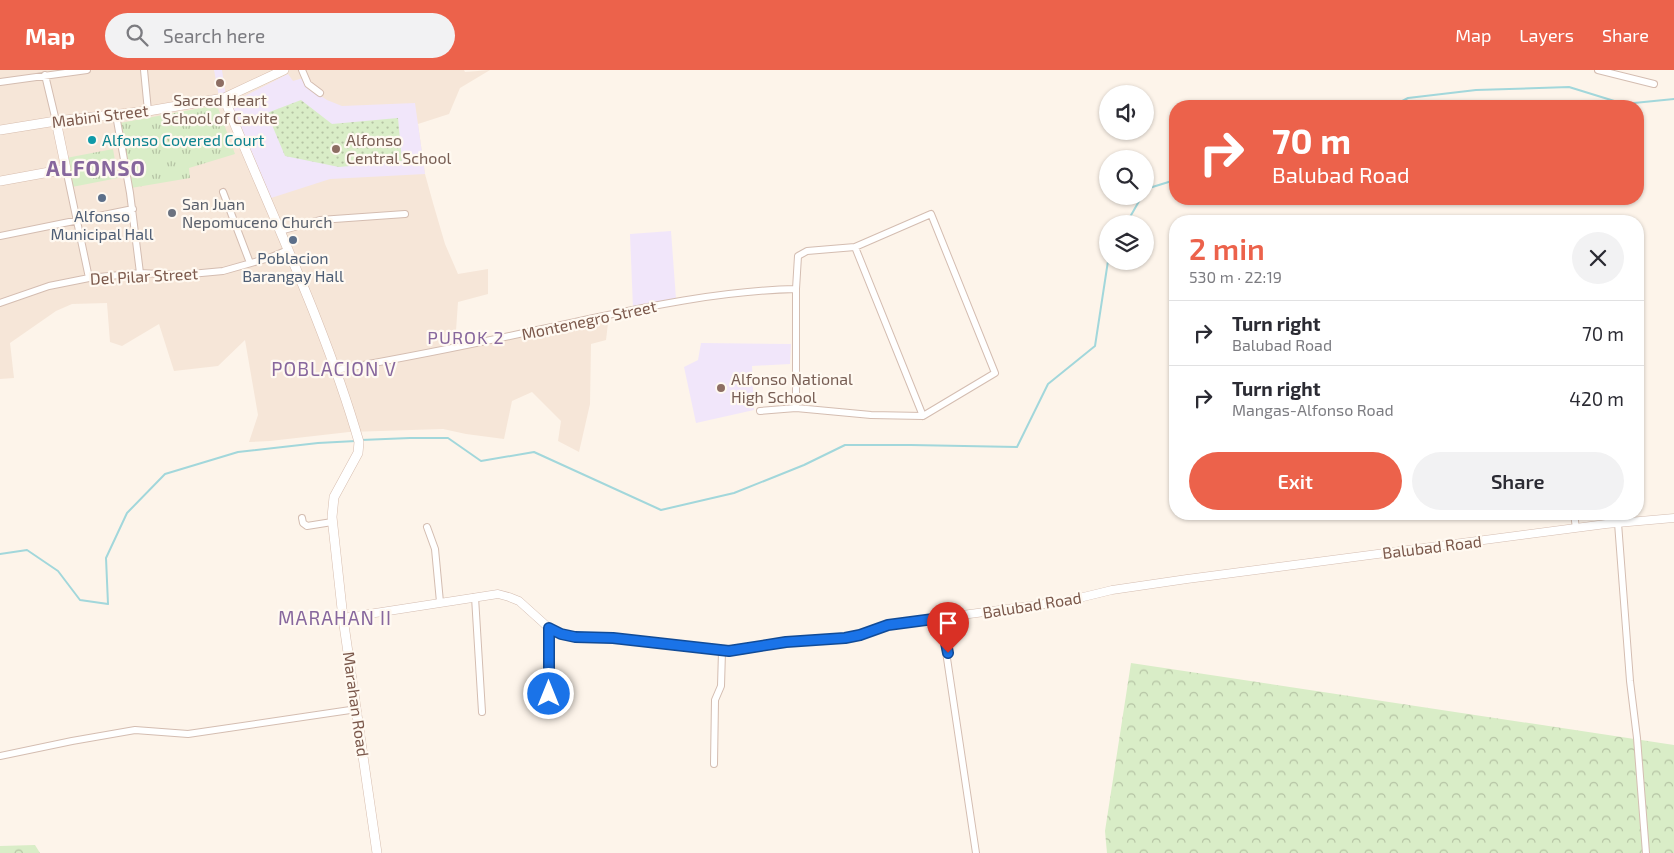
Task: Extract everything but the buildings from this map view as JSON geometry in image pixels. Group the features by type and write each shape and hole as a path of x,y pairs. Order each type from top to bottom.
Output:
{"main road":[{"name":"Mabini Street","path":"0,130 56,121 148,111 224,98 284,70"},
{"path":"224,98 336,370"},
{"path":"0,181 66,170 56,121"},
{"name":"Marahan Road","path":"336,370 359,442 358,453 334,497 332,522 343,618 377,853"}],"street":[{"path":"0,82 87,70"},
{"path":"144,70 148,111"},
{"path":"302,70 308,84 320,93"},
{"path":"1598,70 1619,73 1654,84"},
{"path":"45,75 56,121"},
{"path":"116,115 133,209 140,273"},
{"path":"66,170 89,278"},
{"path":"223,192 250,263"},
{"path":"0,236 133,209"},
{"path":"280,231 320,220 405,214"},
{"path":"760,412 796,408 871,416 923,416 995,373 931,214 855,247 807,251 798,256 796,288 796,408"},
{"path":"855,247 923,416"},
{"name":"Del Pilar Street","path":"0,303 49,286 89,278 140,273 180,275 223,271 269,258 288,250"},
{"name":"Montenegro Street","path":"336,370 455,348 663,304 755,290 796,288"},
{"path":"302,518 303,523 307,526 332,522"},
{"name":"Balubad Road","path":"343,618 498,594 518,601 549,628 561,634 575,637 613,638 722,651 742,650 786,642 845,638 888,625 1068,602 1112,590 1187,579 1576,528 1674,518"},
{"path":"1575,520 1576,528"},
{"path":"1618,523 1646,853"},
{"path":"427,527 435,549 440,602"},
{"path":"475,597 482,712"},
{"path":"941,618 976,853"},
{"path":"549,628 549,694"},
{"path":"714,764 715,700 721,686 722,651"},
{"path":"0,756 135,730 188,734 356,709"}],"shaded area":[{"path":"0,70 464,70 465,72 490,70 460,88 449,114 418,124 425,174 445,244 458,274 488,269 488,294 458,302 455,345 609,315 606,340 591,344 590,404 579,452 558,441 561,421 532,392 512,401 504,439 443,429 349,432 249,442 258,415 245,340 218,366 174,371 159,324 122,346 110,342 107,303 72,304 56,311 10,343 14,378 0,379"},
{"name":"Sacred Heart School of Cavite","path":"214,70 222,70 226,96 219,97"},
{"name":"Alfonso Central School","path":"288,74 293,81 303,78 313,91 327,100 342,106 415,103 425,174 330,179 271,198 231,103"},
{"path":"671,231 676,299 633,308 630,234"},
{"name":"Alfonso National High School","path":"701,343 791,344 790,364 752,366 754,410 696,423 684,367 698,360"}],"green space":[{"path":"301,100 332,124 398,118 402,161 339,167 285,156 267,113"},
{"path":"217,105 235,154 189,168 190,178 131,188 120,123"},
{"path":"113,149 118,178 72,187 66,158"},
{"path":"1131,663 1674,745 1674,853 1107,853 1105,831"},
{"path":"35,845 40,853 0,853 0,846"}],"waterway":[{"path":"1404,100 1476,90 1569,87 1611,100"},
{"path":"1644,102 1674,99"},
{"path":"1154,187 1169,182"},
{"path":"1131,215 1137,205"},
{"path":"361,440 448,438 481,461 534,452 661,510 734,493 804,465 845,445 1017,447 1048,384 1095,346 1107,270"},
{"path":"0,554 27,550 58,571 80,600 108,604 106,558 127,513 165,474 238,452 318,443 356,441"}],"place":[{"name":"Sacred Heart School of Cavite","path":"220,83"},
{"name":"Alfonso Covered Court","path":"92,140"},
{"name":"Alfonso Central School","path":"336,149"},
{"name":"Alfonso Municipal Hall","path":"102,198"},
{"name":"San Juan Nepomuceno Church","path":"172,213"},
{"name":"Poblacion Barangay Hall","path":"293,240"},
{"name":"Alfonso National High School","path":"721,388"}],"district":[{"name":"ALFONSO","path":"96,169"},
{"name":"PUROK 2","path":"466,338"},
{"name":"POBLACION V","path":"334,369"},
{"name":"MARAHAN II","path":"335,618"}],"route":[{"path":"549,694 549,628 561,634 575,637 613,638 729,651 786,642 845,638 888,625 941,618 948,653"}]}
